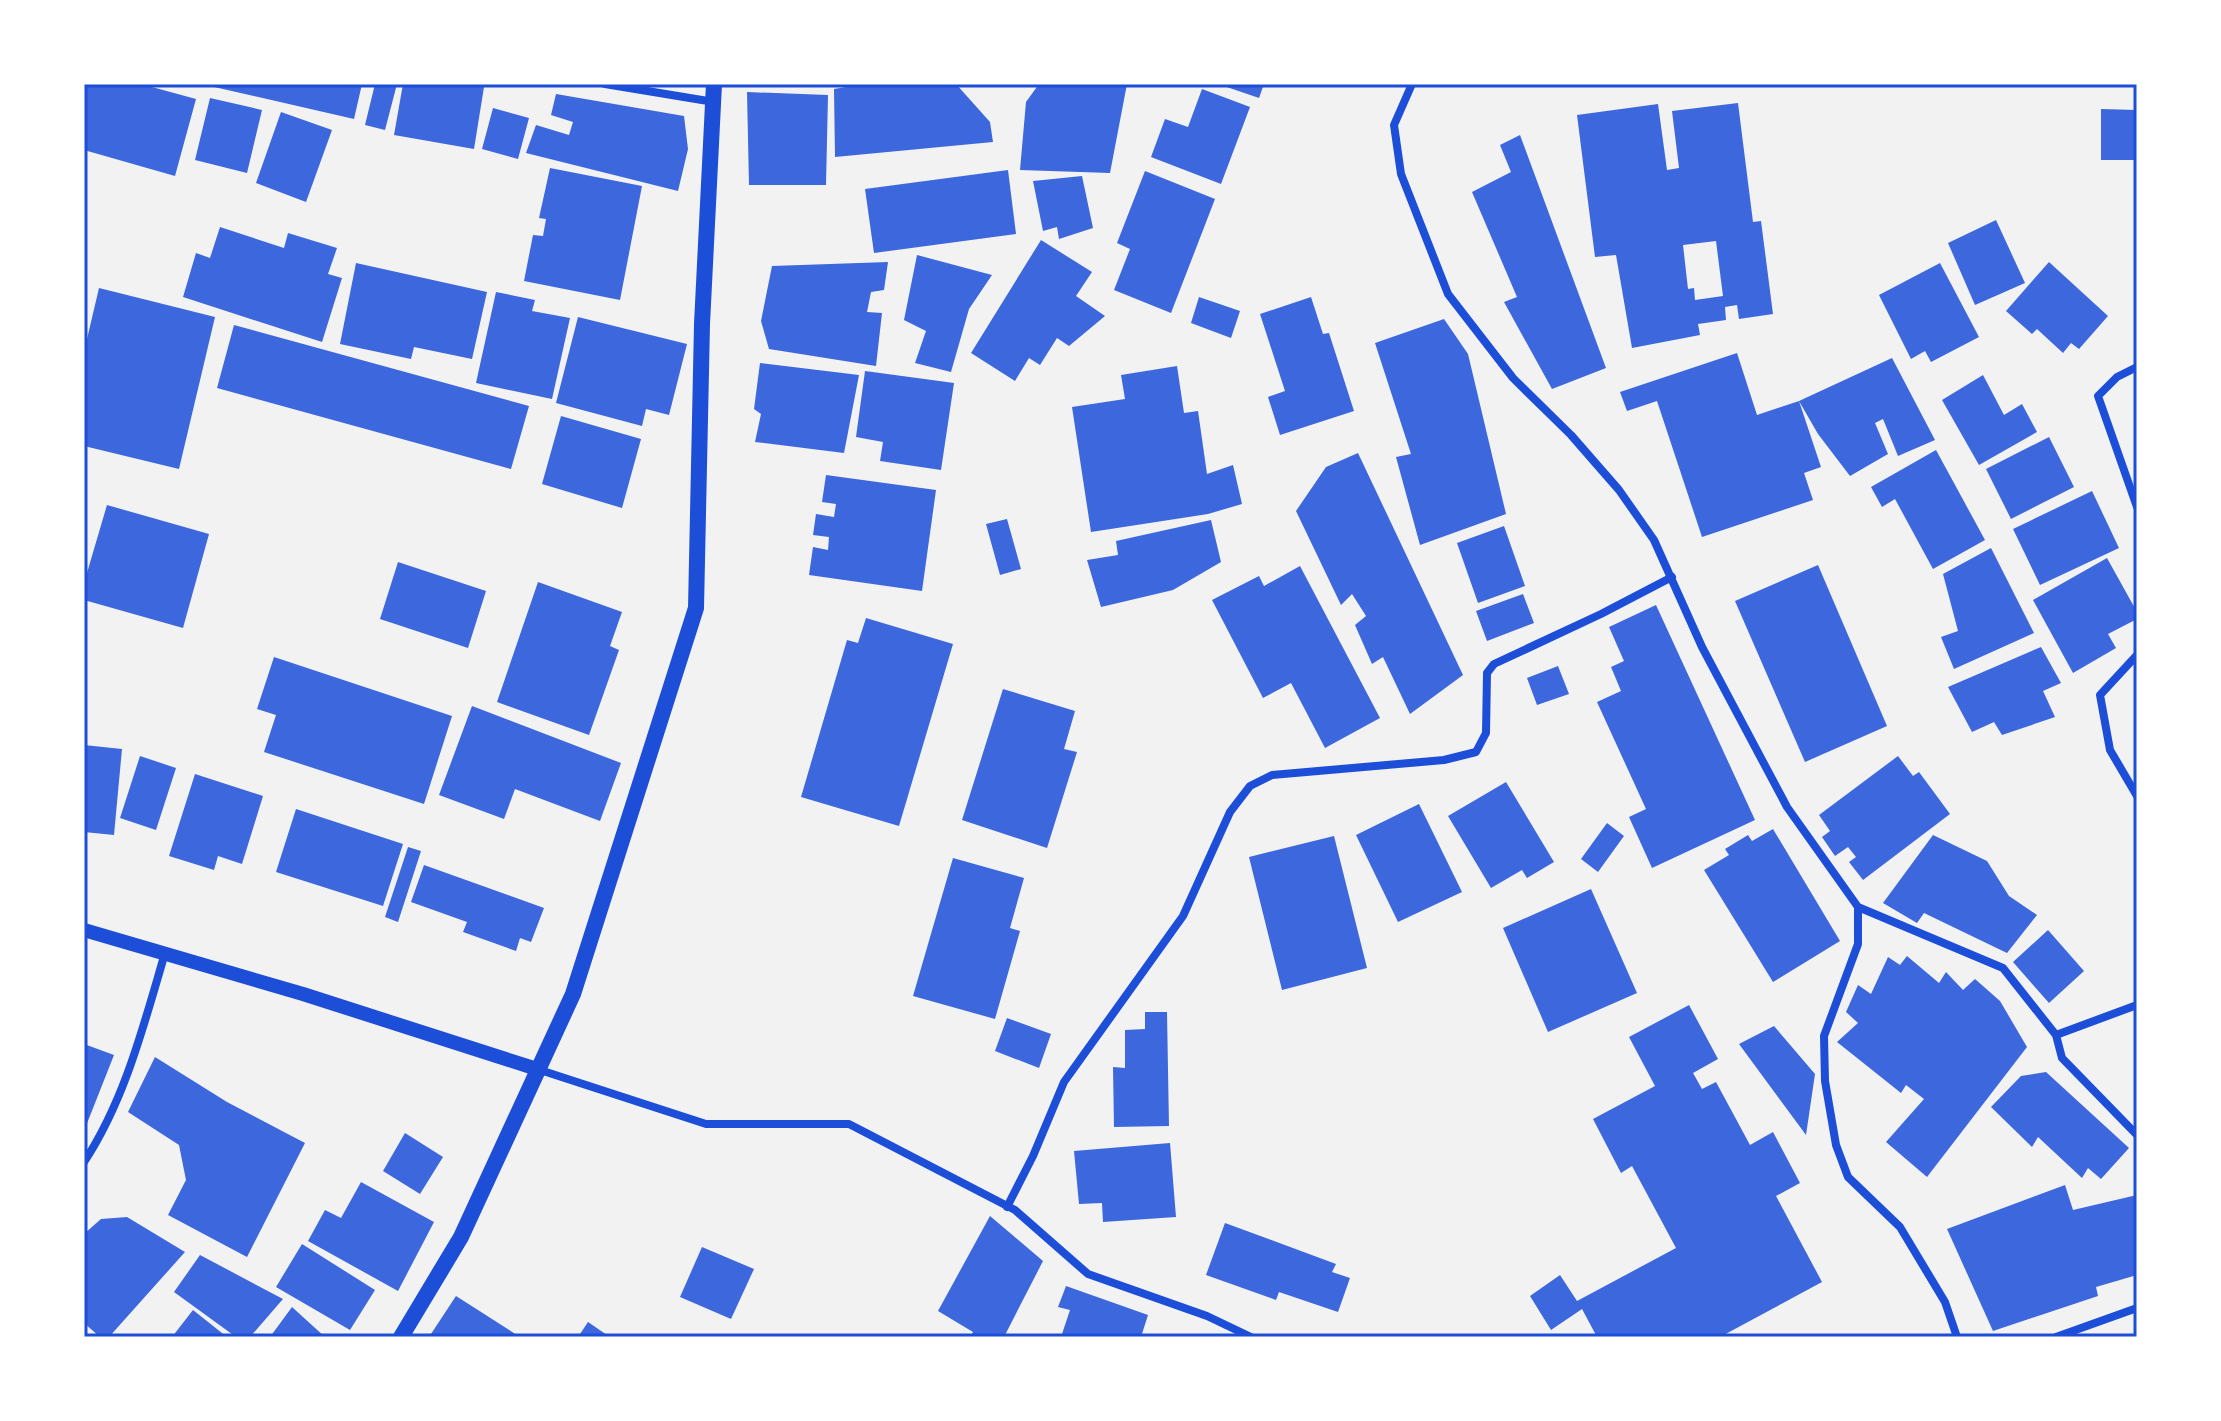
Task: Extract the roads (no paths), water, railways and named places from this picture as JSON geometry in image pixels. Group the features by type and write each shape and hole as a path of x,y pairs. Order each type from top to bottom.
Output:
{"main road":[{"path":"401,1337 461,1237 501,1144 540,1070 573,994 696,608 702,324 714,84"}],"street":[{"path":"605,84 714,102"},
{"path":"1412,84 1394,125 1401,174 1448,294 1513,378 1571,435 1619,490 1654,540 1702,647 1787,807 1858,907 2003,968 2056,1035 2062,1058 2137,1135"},
{"path":"2137,367 2117,377 2098,396 2137,507"},
{"path":"1007,1207 1064,1082 1183,916 1230,812 1250,786 1272,775 1444,760 1476,752 1486,733 1487,673 1494,664 1672,577"},
{"path":"2137,655 2100,695 2110,750 2137,796"},
{"path":"1858,907 1858,944 1824,1036 1825,1081 1836,1145 1848,1177 1900,1227 1945,1302 1957,1337"},
{"path":"84,930 706,1124 849,1124 1015,1210 1088,1274 1207,1316 1251,1337"},
{"path":"84,1162 100,1138 138,1046 165,953"},
{"path":"2056,1035 2137,1005"},
{"path":"2056,1337 2137,1308"}]}
